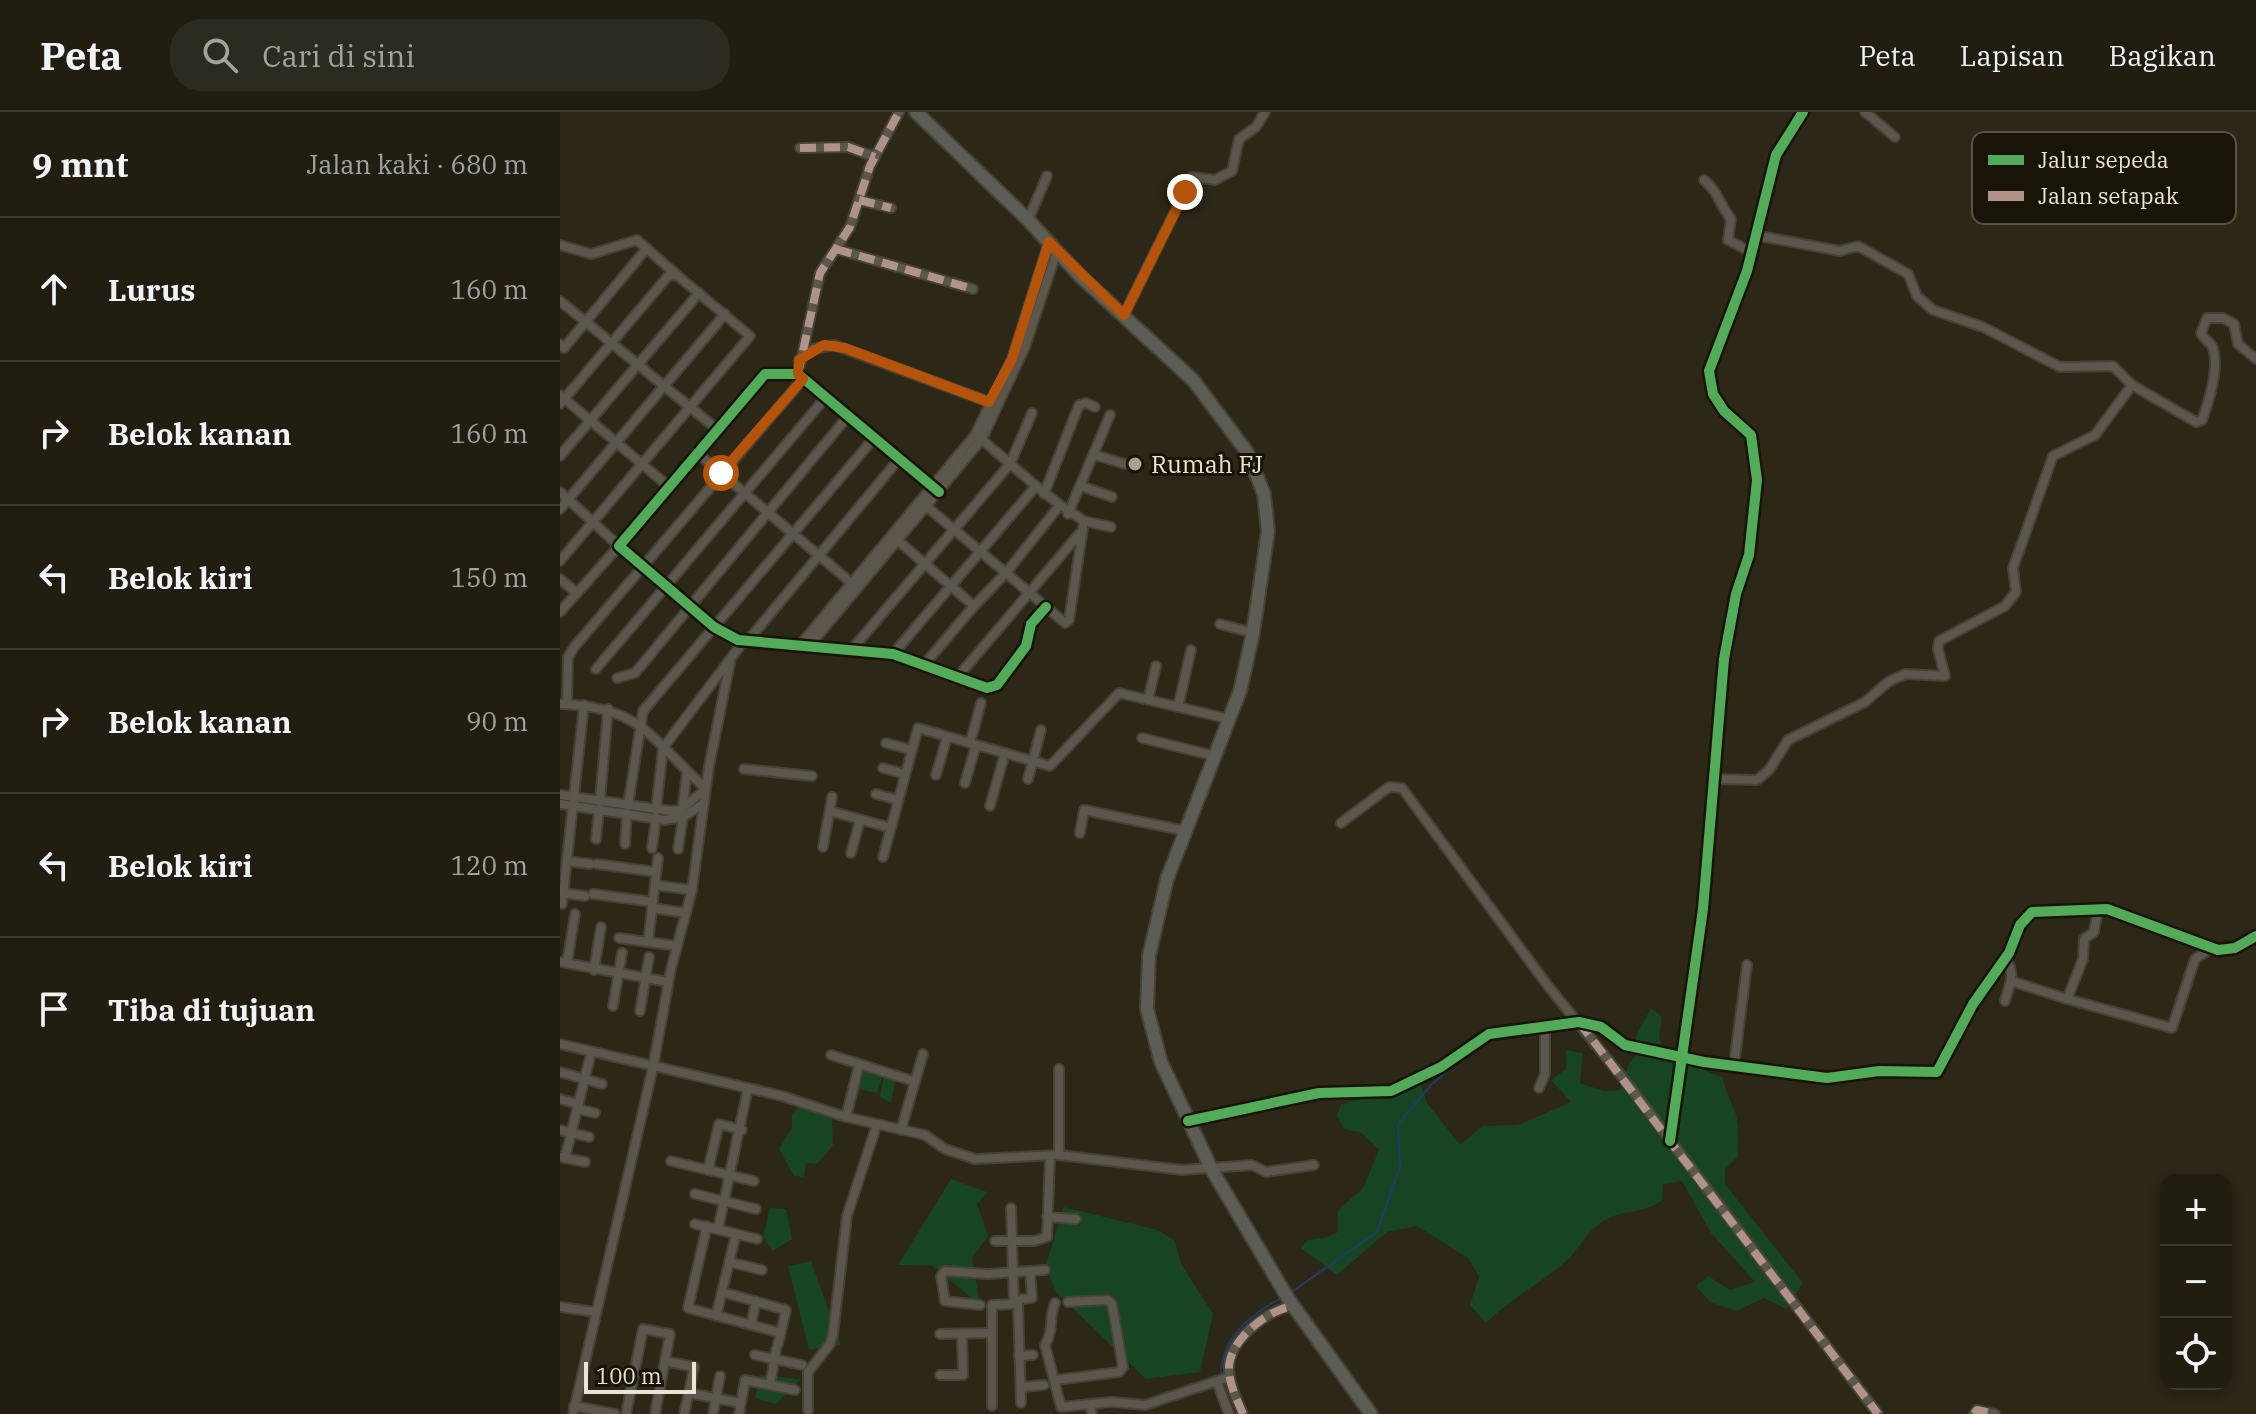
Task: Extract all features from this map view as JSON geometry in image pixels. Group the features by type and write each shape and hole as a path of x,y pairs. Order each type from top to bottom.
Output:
{"main road":[{"path":"916,112 1193,380 1230,426 1257,473 1264,494 1268,531 1253,633 1229,719 1167,879 1149,956 1147,1009 1160,1057 1212,1170 1291,1303 1371,1414"}],"street":[{"path":"706,789 638,722 608,709 563,704 568,657 800,376 799,360 820,273 850,227 875,157 899,112"},
{"path":"1124,315 1192,177 1215,180 1232,171 1239,139 1254,128 1265,112"},
{"path":"1670,1141 1703,909 1724,659 1736,594 1749,555 1757,480 1751,435 1724,411 1713,394 1709,371 1747,271 1776,155 1803,112"},
{"path":"1865,112 1895,137"},
{"path":"800,148 848,147 875,157"},
{"path":"1028,220 1047,176"},
{"path":"1704,180 1719,194 1721,209 1731,219 1728,240 1751,252"},
{"path":"859,200 891,208"},
{"path":"1754,235 1840,251 1852,245 1858,246 1908,274 1917,296 1933,310 1983,327 2060,367 2113,366 2132,385 2200,421 2209,398 2214,361 2212,346 2202,337 2201,331 2211,316 2234,324 2238,344 2256,359"},
{"path":"560,245 591,254 637,240 748,333 748,342 560,561"},
{"path":"979,437 989,402 1012,359 1053,246"},
{"path":"800,645 979,437 1025,347 1053,246"},
{"path":"560,344 564,348 647,248"},
{"path":"836,249 973,289"},
{"path":"668,486 562,399 669,275 678,276"},
{"path":"560,456 699,293"},
{"path":"560,301 613,341 718,430"},
{"path":"560,509 667,387 725,314"},
{"path":"799,360 813,349 834,345 989,402"},
{"path":"560,612 765,374 800,376 936,489"},
{"path":"1714,779 1757,780 1769,770 1788,740 1865,702 1888,682 1907,674 1945,676 1939,657 1939,641 2005,606 2016,592 2013,568 2053,456 2095,435 2132,385"},
{"path":"596,669 826,397"},
{"path":"1044,494 1079,405 1086,403 1095,407"},
{"path":"853,648 1010,464 1032,413"},
{"path":"1068,514 1110,415"},
{"path":"617,678 635,673 848,416"},
{"path":"979,437 1083,526 1111,527"},
{"path":"625,844 638,722 643,711 874,438"},
{"path":"696,452 854,585"},
{"path":"1095,455 1125,464"},
{"path":"652,848 663,748 745,642 899,459"},
{"path":"893,654 1036,486"},
{"path":"1081,486 1112,497"},
{"path":"894,538 926,506 936,489"},
{"path":"560,492 714,627 745,642 853,648 893,654 987,688 997,685 1026,646 1031,624 1046,607"},
{"path":"923,666 1006,573 1060,505"},
{"path":"926,506 982,550 1063,622 1069,620 1083,526"},
{"path":"956,679 1032,594 1083,526"},
{"path":"894,538 926,562 974,606"},
{"path":"560,579 577,593"},
{"path":"810,645 854,585"},
{"path":"1220,624 1253,633"},
{"path":"1178,707 1191,650"},
{"path":"615,1414 573,1410 653,1067 668,982 692,890 706,789 730,663"},
{"path":"1148,700 1156,666"},
{"path":"883,857 918,728 1050,766 1119,693 1229,719"},
{"path":"965,783 981,703"},
{"path":"562,904 584,705"},
{"path":"596,839 608,709"},
{"path":"1028,779 1041,730"},
{"path":"936,775 947,737"},
{"path":"1142,738 1215,756"},
{"path":"886,743 912,750"},
{"path":"990,806 1005,753"},
{"path":"883,768 905,774"},
{"path":"744,769 812,776"},
{"path":"683,804 687,772"},
{"path":"1341,823 1389,787 1402,788 1548,986 1579,1022 1878,1414"},
{"path":"656,814 680,810 706,789"},
{"path":"876,794 898,800"},
{"path":"560,795 573,801 683,817 704,803"},
{"path":"823,847 832,797"},
{"path":"560,804 573,801"},
{"path":"1080,833 1084,810 1186,831"},
{"path":"830,811 891,828"},
{"path":"678,849 683,817"},
{"path":"851,853 860,820"},
{"path":"648,942 658,858"},
{"path":"567,861 656,872"},
{"path":"655,885 692,890"},
{"path":"563,893 652,905 686,913"},
{"path":"1188,1121 1319,1093 1391,1091 1441,1067 1478,1038 1503,1031 1579,1022 1601,1027 1625,1045 1827,1078 1879,1071 1937,1072 1973,1004 2005,960 2020,925 2032,912 2098,909 2122,913 2211,948 2235,948 2256,936"},
{"path":"2067,999 2083,959 2084,939 2094,932 2098,909"},
{"path":"575,914 563,963 668,982"},
{"path":"594,970 601,927"},
{"path":"619,938 677,946"},
{"path":"2011,981 2172,1028 2195,959 2211,948"},
{"path":"613,1006 622,953"},
{"path":"640,1011 649,957"},
{"path":"2005,960 2010,965 2011,981 2005,1001"},
{"path":"1734,1065 1747,965"},
{"path":"1539,1088 1545,1074 1545,1028"},
{"path":"560,1044 748,1088 846,1117 925,1135 961,1156 1055,1156 1182,1170 1252,1165 1269,1172 1314,1165"},
{"path":"585,1162 562,1158 591,1053"},
{"path":"901,1130 923,1054"},
{"path":"831,1055 913,1081"},
{"path":"846,1117 859,1065"},
{"path":"995,1241 1047,1237 1059,1069"},
{"path":"560,1072 602,1084"},
{"path":"718,1229 742,1130 748,1088"},
{"path":"560,1099 595,1113"},
{"path":"708,1170 719,1124 742,1130"},
{"path":"808,1410 808,1372 830,1344 833,1334 847,1216 877,1124"},
{"path":"560,1130 589,1137"},
{"path":"671,1161 754,1181"},
{"path":"695,1194 756,1209"},
{"path":"1011,1208 1021,1403"},
{"path":"1047,1217 1076,1219"},
{"path":"695,1224 757,1239"},
{"path":"707,1226 688,1308 781,1333"},
{"path":"716,1316 736,1234"},
{"path":"729,1262 762,1270"},
{"path":"1030,1271 1032,1298 1022,1299 1016,1304 945,1301 941,1276 945,1271 1045,1270"},
{"path":"722,1292 786,1310 770,1385"},
{"path":"1056,1380 1119,1372 1123,1367 1112,1304 1108,1300 1068,1302"},
{"path":"751,1325 756,1301"},
{"path":"1055,1303 1054,1330 1045,1345 1050,1374 1056,1380 1056,1408 1111,1402 1145,1405 1224,1379"},
{"path":"1229,1414 1224,1379 1230,1356 1262,1317 1291,1303"},
{"path":"985,1305 990,1333 992,1406"},
{"path":"560,1307 596,1312"},
{"path":"626,1414 643,1329 670,1334 655,1414"},
{"path":"940,1334 990,1333"},
{"path":"940,1375 963,1375 962,1335"},
{"path":"755,1355 776,1351 802,1365"},
{"path":"1019,1356 1033,1355"},
{"path":"665,1361 694,1367 684,1414"},
{"path":"713,1414 720,1376"},
{"path":"1224,1379 1243,1414"},
{"path":"739,1414 745,1380 795,1390"},
{"path":"1021,1387 1044,1385"},
{"path":"689,1393 741,1403"},
{"path":"1974,1414 1977,1410 1995,1414"}],"green space":[{"path":"1651,1008 1662,1017 1659,1036 1664,1053 1723,1078 1736,1114 1738,1132 1738,1156 1725,1169 1725,1184 1803,1283 1786,1309 1764,1298 1737,1311 1710,1302 1696,1286 1708,1276 1730,1290 1755,1282 1711,1233 1682,1181 1663,1184 1662,1200 1655,1205 1615,1216 1599,1224 1566,1261 1486,1323 1470,1305 1479,1277 1468,1258 1417,1226 1387,1232 1337,1275 1301,1248 1308,1240 1338,1232 1338,1210 1363,1188 1379,1150 1362,1133 1344,1129 1337,1115 1341,1104 1421,1085 1427,1103 1460,1145 1482,1126 1518,1125 1571,1102 1551,1080 1566,1069 1566,1050 1583,1053 1580,1083 1604,1091 1620,1090 1628,1066 1636,1055 1636,1036"},
{"path":"862,1070 883,1074 877,1093 858,1089"},
{"path":"884,1074 896,1079 891,1103 880,1097"},
{"path":"799,1107 820,1111 832,1118 833,1146 817,1164 806,1163 804,1177 794,1176 779,1149 792,1128 792,1114"},
{"path":"951,1179 987,1192 977,1204 988,1236 972,1258 980,1305 933,1266 898,1265"},
{"path":"1064,1207 1158,1230 1175,1241 1181,1264 1213,1314 1200,1372 1146,1379 1057,1293 1045,1268"},
{"path":"770,1208 786,1209 792,1239 773,1251 763,1237"},
{"path":"811,1261 841,1345 809,1350 788,1266"},
{"path":"760,1375 801,1379 776,1404 755,1398"}],"waterway":[{"path":"1290,1293 1377,1232 1400,1167 1398,1124 1431,1085 1470,1052"},
{"path":"1221,1377 1225,1351 1231,1340 1258,1312 1281,1298"}],"marked path":[{"path":"798,374 820,273 850,227 870,166 899,112"},
{"path":"800,148 848,147 875,157"},
{"path":"859,200 891,208"},
{"path":"836,249 973,289"},
{"path":"1579,1022 1878,1414"},
{"path":"1243,1414 1230,1379 1231,1356 1252,1327 1273,1313 1294,1306"},
{"path":"1974,1414 1977,1410 1995,1414"}],"cycle path":[{"path":"1670,1141 1703,909 1724,659 1736,594 1749,555 1757,480 1751,435 1724,411 1713,394 1709,371 1747,271 1776,155 1803,112"},
{"path":"939,492 798,374 765,374 619,546 714,627 738,640 893,654 987,688 997,685 1026,646 1031,624 1046,607"},
{"path":"1188,1121 1319,1093 1391,1091 1441,1067 1489,1034 1579,1022 1601,1027 1625,1045 1704,1062 1827,1078 1879,1071 1937,1072 1973,1004 2009,953 2020,925 2032,912 2107,909 2218,950 2235,948 2256,936"}],"place":[{"name":"Rumah FJ","path":"1135,464"}],"route":[{"path":"721,473 803,379 798,374 799,360 824,345 845,348 989,402 1012,359 1036,292 1049,242 1080,276 1124,315 1185,192"}]}
